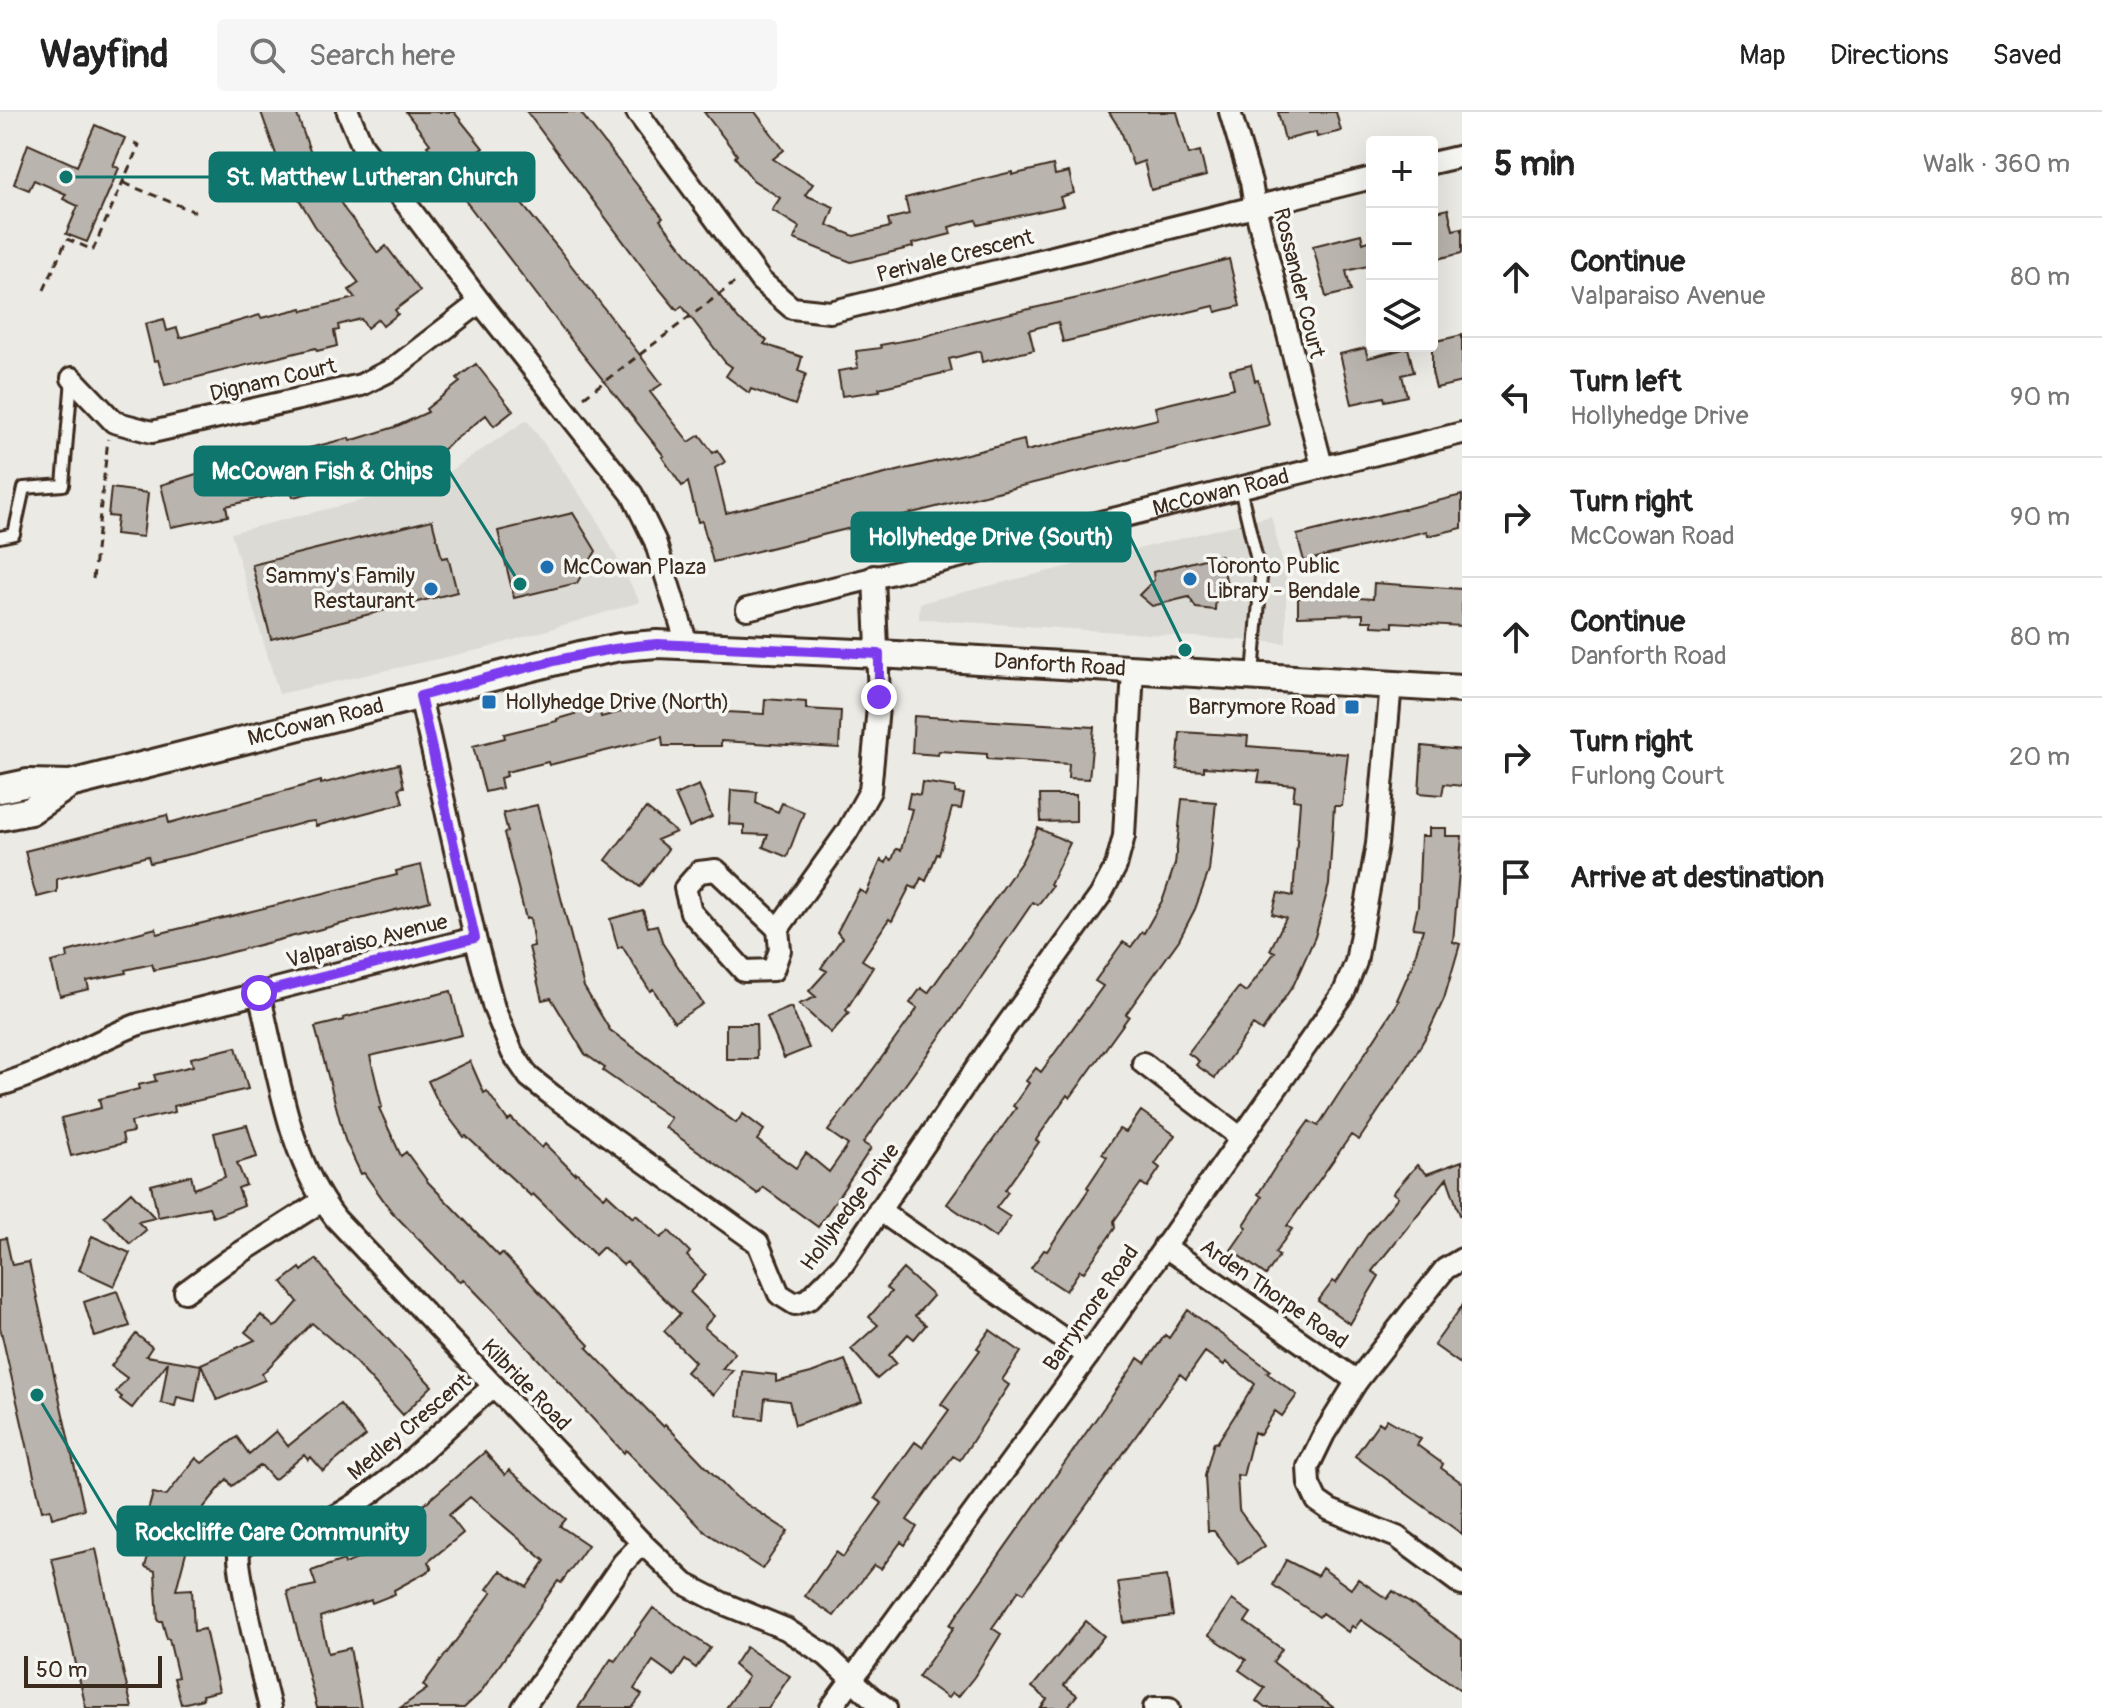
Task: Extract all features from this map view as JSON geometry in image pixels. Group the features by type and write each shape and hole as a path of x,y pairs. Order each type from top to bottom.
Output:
{"main road":[{"name":"Danforth Road","path":"657,644 879,654 1462,689"},
{"name":"McCowan Road","path":"0,789 28,783 70,784 580,655 657,644"},
{"name":"McCowan Road","path":"0,817 30,811 70,784"}],"street":[{"path":"348,112 362,145 480,302 632,494 655,541 687,644"},
{"name":"Perivale Crescent","path":"637,112 761,281 792,308 830,312 1366,179"},
{"name":"Rossander Court","path":"1230,112 1251,182 1322,466"},
{"path":"1438,162 1462,156"},
{"name":"Dignam Court","path":"72,378 114,422 152,432 361,385 393,369 480,302"},
{"name":"McCowan Road","path":"747,609 1462,433"},
{"path":"778,929 716,870 699,872 685,888 691,912 744,971 773,970 780,950 778,929 847,832 870,791 879,697 874,576"},
{"name":"Hollyhedge Drive","path":"420,696 475,938 494,1008 512,1052 529,1077 758,1243 779,1294 795,1304 809,1299 842,1266 1100,896 1116,866 1124,836 1133,670"},
{"name":"Barrymore Road","path":"831,1708 1088,1356 1344,992 1356,962 1377,844 1391,683"},
{"name":"Valparaiso Avenue","path":"0,1085 48,1068 106,1036 139,1024 475,938"},
{"name":"Kilbride Road","path":"259,993 297,1150 322,1201 364,1251 642,1543 685,1584 786,1629 827,1656 886,1708"},
{"path":"1143,1063 1240,1137"},
{"path":"185,1292 322,1201"},
{"path":"879,1210 1088,1356"},
{"name":"Arden Thorpe Road","path":"1164,1246 1357,1381"},
{"path":"1462,1259 1445,1269 1357,1381 1324,1434 1308,1467 1309,1484 1317,1501 1330,1510 1397,1537 1462,1585"},
{"name":"Medley Crescent","path":"270,1708 237,1568 239,1551 250,1541 267,1533 306,1527 327,1520 349,1507 388,1479 494,1386"},
{"path":"523,1708 623,1563 642,1543"},
{"path":"1154,1708 1169,1708"}],"lane":[{"path":"0,537 14,534 24,488 63,485 72,378"},
{"path":"1240,488 1261,577 1253,675"}],"path":[{"path":"44,290 67,239 93,250 139,145 129,141"},
{"path":"123,182 195,212"},
{"path":"584,397 734,283"},
{"path":"93,579 110,417"}],"shaded area":[{"path":"527,420 595,516 640,602 487,648 279,694 231,533 431,483"},
{"path":"1271,516 1286,575 1286,643 919,619 920,603"}],"building":[{"path":"261,112 296,112 310,151 345,210 378,253 386,246 420,291 395,310 398,314 383,326 378,319 367,328 361,319 338,325 339,330 334,331 337,346 317,351 316,348 165,385 158,360 154,361 145,324 164,319 167,331 177,328 180,338 260,315 261,318 302,308 303,311 355,298 349,290 359,283 315,226 297,196 278,160"},
{"path":"406,112 454,112 483,148 479,151 515,199 558,248 662,384 650,392 689,442 700,435 713,453 717,450 725,462 715,468 726,513 1024,440 1026,451 1158,419 1155,407 1234,388 1230,370 1251,365 1269,425 713,562 688,482 682,486 664,456 458,191 461,189 427,146 430,144"},
{"path":"527,112 580,112 739,320 767,340 764,344 802,357 798,371 806,374 795,405 751,389 749,393 726,376 732,367 682,306 677,310 652,280"},
{"path":"704,112 755,112 784,150 773,159 813,184 805,195 834,207 827,225 854,236 890,227 888,219 909,214 905,198 1012,172 1012,175 1053,165 1055,175 1069,172 1074,193 1060,197 1063,206 978,225 976,220 949,227 951,234 851,262 794,239 799,227 772,210 780,198 753,180"},
{"path":"1109,112 1177,112 1189,154 1200,151 1206,176 1151,190 1144,161 1133,165 1121,131"},
{"path":"1278,112 1336,112 1341,131 1317,137 1316,132 1285,140"},
{"path":"95,125 125,138 113,166 119,168 87,242 66,234 78,206 63,199 66,194 34,180 29,190 14,184 28,144 77,166"},
{"path":"1448,209 1453,230 1462,228 1462,253 1438,259 1438,212"},
{"path":"1361,234 1363,243 1366,242 1366,266 1346,271 1351,291 1326,297 1313,246"},
{"path":"1229,259 1240,306 1216,312 1214,306 1063,342 1058,322 1029,330 1034,350 982,362 980,351 949,359 952,371 879,388 880,391 842,396 838,371 858,368 856,351 881,348 880,345 919,338 972,322"},
{"path":"1462,335 1462,382 1436,388 1432,352 1438,352 1438,341"},
{"path":"1365,348 1368,358 1392,352 1409,352 1414,372 1402,375 1407,396 1352,404 1340,354"},
{"path":"476,364 513,411 494,426 486,415 442,450 443,453 419,464 418,461 378,473 379,476 293,497 291,491 226,506 228,516 171,527 161,485 225,465 257,458 258,461 349,438 350,441 395,427 428,412 426,409 460,382 457,378"},
{"path":"111,488 148,493 143,537 115,534 117,517 108,516"},
{"path":"1462,495 1462,528 1428,536 1427,531 1304,561 1297,535"},
{"name":"McCowan Plaza","path":"573,513 596,551 577,583 514,598 498,531"},
{"path":"432,520 442,558 448,557 457,592 271,639 252,565"},
{"name":"Toronto Public Library - Bendale","path":"1220,555 1228,588 1216,591 1215,610 1196,608 1189,597 1152,606 1139,595 1154,580 1153,572"},
{"path":"1374,583 1462,589 1462,626 1393,622 1393,627 1372,626 1372,621 1363,621 1363,614 1298,616 1298,598 1307,597 1307,592 1344,591 1344,597 1373,599"},
{"path":"712,699 727,699 727,712 764,714 765,699 806,702 806,709 841,711 839,748 721,741 721,746 663,746 662,737 549,765 548,762 506,772 507,776 500,778 502,788 485,792 473,746 599,707 601,717 655,703 711,704"},
{"path":"914,716 1094,727 1089,779 1068,778 1069,764 987,759 987,754 912,753"},
{"path":"1180,732 1248,736 1247,746 1348,754 1342,806 1334,806 1329,885 1315,937 1294,984 1262,1031 1253,1025 1215,1078 1196,1065 1199,1061 1188,1053 1239,987 1246,992 1275,952 1270,950 1286,918 1272,914 1278,893 1293,896 1300,801 1293,800 1295,785 1258,782 1260,771 1204,767 1204,771 1177,769"},
{"path":"1422,746 1462,750 1462,786 1444,784 1442,795 1419,793"},
{"path":"399,764 404,787 399,788 403,803 316,826 314,821 306,822 150,863 148,856 57,879 57,892 37,897 34,889 25,851 167,815 169,823 321,781 321,784"},
{"path":"922,782 955,787 955,793 964,794 961,809 952,808 939,855 926,881 921,878 916,889 910,886 892,921 889,919 862,960 873,967 846,1010 849,1013 831,1033 799,1004 816,997 809,991 827,971 821,968 842,938 837,932 859,890 866,894 881,860 886,863 888,858 892,860 896,849 901,850 912,809 907,808 910,793 920,795"},
{"path":"699,785 712,817 689,827 675,795"},
{"path":"731,790 757,792 756,803 778,812 782,803 804,812 787,857 763,847 768,835 744,834 744,825 729,824"},
{"path":"1040,795 1076,795 1076,821 1041,822"},
{"path":"1182,799 1216,802 1209,871 1195,909 1179,940 1126,1014 1129,1016 1070,1098 1067,1095 1005,1190 1008,1192 996,1208 1010,1217 996,1238 947,1204 1016,1108 1013,1106 1029,1083 1026,1081 1036,1068 1041,1072 1103,986 1095,981 1123,942 1131,947 1144,933 1163,899 1175,864"},
{"path":"537,805 584,987 610,1030 736,1123 743,1114 764,1130 757,1140 796,1168 806,1153 829,1172 848,1145 828,1131 915,1012 917,1008 910,1003 921,988 928,993 1022,861 1038,828 1070,843 1050,884 1052,886 1038,905 1033,902 863,1143 871,1148 818,1227 763,1187 758,1194 665,1127 671,1118 603,1071 605,1068 585,1054 551,998 542,1000 529,947 534,946 530,918 526,919 504,833 508,832 503,813"},
{"path":"646,808 676,832 657,840 668,849 640,887 606,860"},
{"path":"1429,828 1446,828 1446,836 1462,836 1453,942 1460,944 1444,999 1408,1067 1359,1140 1351,1135 1287,1226 1292,1229 1275,1253 1279,1256 1266,1275 1231,1250 1247,1227 1244,1225 1262,1197 1258,1194 1276,1166 1309,1121 1318,1126 1399,1001 1423,929 1413,928 1418,906 1421,836 1429,836"},
{"path":"421,865 430,901 197,961 154,970 152,964 125,970 126,973 87,981 89,989 60,996 51,962 68,958 67,952 156,928 157,934 244,913 397,875 396,871"},
{"path":"643,910 648,927 657,925 663,944 703,1004 674,1022 622,946 618,948 610,919"},
{"path":"451,991 462,1035 370,1056 382,1107 379,1108 401,1156 406,1152 428,1182 499,1256 502,1253 589,1345 587,1348 734,1496 788,1531 762,1569 704,1531 626,1450 624,1453 492,1309 463,1279 460,1282 392,1212 364,1173 361,1174 345,1140 315,1027"},
{"path":"791,1007 809,1048 784,1058 767,1017"},
{"path":"726,1024 756,1024 757,1059 726,1059"},
{"path":"236,1047 248,1089 174,1106 175,1112 131,1122 133,1132 122,1134 124,1143 71,1156 61,1118 101,1108 99,1099 139,1089 138,1085 156,1081 154,1075 193,1066 191,1058"},
{"path":"470,1061 484,1093 487,1091 508,1121 511,1118 542,1148 545,1144 575,1174 604,1197 607,1194 633,1218 636,1215 661,1238 669,1231 690,1252 687,1256 706,1275 690,1292 714,1316 704,1327 735,1353 722,1369 733,1370 713,1395 686,1372 695,1362 664,1331 680,1314 627,1262 623,1265 603,1247 595,1255 533,1194 531,1196 464,1137 439,1104 428,1081"},
{"path":"1141,1111 1175,1135 1155,1164 1160,1168 1147,1187 1141,1183 1114,1221 1115,1228 1084,1272 1080,1270 1066,1291 1031,1268 1044,1250 1047,1251 1089,1189 1087,1187 1107,1157 1102,1154 1119,1129 1126,1132"},
{"path":"247,1125 257,1157 237,1163 246,1185 238,1188 244,1205 213,1217 209,1207 158,1217 151,1185 191,1175 194,1189 225,1177 214,1133"},
{"path":"1462,1161 1462,1215 1447,1178 1372,1271 1379,1276 1350,1324 1318,1301 1333,1281 1336,1283 1367,1235 1398,1197 1393,1193 1417,1165 1427,1174"},
{"path":"131,1192 155,1218 138,1222 146,1230 130,1244 104,1216"},
{"path":"92,1236 130,1253 114,1286 79,1270"},
{"path":"6,1238 12,1265 29,1262 84,1509 52,1518 50,1509 42,1511 0,1327 0,1239"},
{"path":"316,1259 432,1386 403,1415 349,1355 312,1323 262,1374 265,1380 217,1400 201,1364 255,1340 245,1332 261,1315 274,1327 278,1325 298,1302 282,1282"},
{"path":"903,1269 933,1296 915,1316 926,1325 914,1339 908,1334 889,1355 896,1363 877,1379 851,1349 878,1325 869,1317 891,1292 886,1288"},
{"path":"117,1291 130,1326 95,1337 84,1302"},
{"path":"1462,1306 1462,1365 1434,1345"},
{"path":"1188,1310 1270,1370 1267,1373 1297,1395 1282,1416 1275,1411 1260,1435 1254,1432 1243,1476 1237,1475 1239,1510 1265,1546 1239,1564 1214,1531 1208,1531 1205,1475 1214,1442 1217,1443 1255,1384 1226,1362 1224,1365 1205,1352 1186,1379 1180,1374 1024,1593 1019,1590 992,1628 1001,1634 974,1677 958,1697 952,1693 948,1698 918,1677 954,1627 950,1625 1138,1358 1145,1363 1165,1335 1169,1338"},
{"path":"990,1330 1021,1352 1002,1380 1009,1385 960,1460 953,1456 907,1520 917,1527 905,1545 901,1542 881,1569 874,1565 834,1616 805,1596 836,1552 843,1557 870,1520 882,1503 875,1498 915,1442 922,1447 949,1410 941,1404 980,1350 977,1348"},
{"path":"136,1334 152,1347 146,1356 201,1365 195,1401 177,1397 175,1406 161,1403 168,1362 132,1408 120,1399 122,1397 116,1392 127,1378 111,1366"},
{"path":"845,1360 862,1402 795,1425 789,1401 765,1398 763,1419 738,1416 742,1371 776,1375 776,1382"},
{"path":"340,1404 366,1436 323,1471 311,1457 308,1460 304,1455 274,1480 261,1465 232,1486 227,1479 195,1518 176,1590 192,1589 194,1631 205,1629 219,1691 181,1704 169,1639 162,1621 158,1621 155,1571 145,1567 148,1556 142,1554 150,1527 144,1525 153,1493 166,1496 196,1458 202,1463 237,1437 249,1454 276,1431 288,1446"},
{"path":"1387,1419 1421,1439 1417,1445 1462,1483 1462,1534 1355,1456 1379,1422 1383,1425"},
{"path":"485,1452 505,1475 509,1470 566,1519 560,1526 588,1545 561,1583 558,1581 480,1693 464,1708 400,1708 427,1689 423,1685 492,1592 487,1589 500,1571 527,1587 545,1561 470,1497 449,1515 463,1533 428,1562 432,1569 394,1590 395,1594 320,1617 328,1653 350,1648 361,1708 317,1708 287,1591 316,1585 311,1571 344,1560 345,1564 390,1546 388,1541 422,1522 414,1513"},
{"path":"96,1549 132,1708 86,1708 52,1559"},
{"path":"1286,1560 1317,1576 1322,1568 1351,1589 1358,1579 1387,1599 1393,1591 1462,1640 1462,1691 1361,1620 1348,1632 1322,1613 1319,1617 1273,1585"},
{"path":"1167,1576 1173,1616 1124,1623 1118,1582"},
{"path":"1232,1600 1251,1613 1245,1622 1282,1649 1273,1662 1334,1708 1265,1708 1256,1701 1265,1688 1239,1670 1246,1660 1209,1635"},
{"path":"653,1608 710,1648 696,1668 685,1660 674,1676 653,1661 634,1689 642,1695 632,1708 578,1708 611,1659 615,1661"},
{"path":"1086,1621 1104,1636 1064,1685 1077,1695 1067,1708 1041,1708 1047,1699 1032,1687"},
{"path":"746,1647 790,1676 768,1708 726,1708 748,1677 734,1665"}],"place":[{"name":"St. Matthew Lutheran Church","path":"66,177"},
{"name":"McCowan Plaza","path":"547,567"},
{"name":"Toronto Public Library - Bendale","path":"1190,579"},
{"name":"McCowan Fish & Chips","path":"520,584"},
{"name":"Sammy's Family Restaurant","path":"431,589"},
{"name":"Hollyhedge Drive (South)","path":"1185,650"},
{"name":"Hollyhedge Drive (North)","path":"489,702"},
{"name":"Barrymore Road","path":"1352,707"},
{"name":"Rockcliffe Care Community","path":"37,1395"}],"route":[{"path":"259,993 475,938 420,696 620,647 687,644 879,654 879,697"}]}
